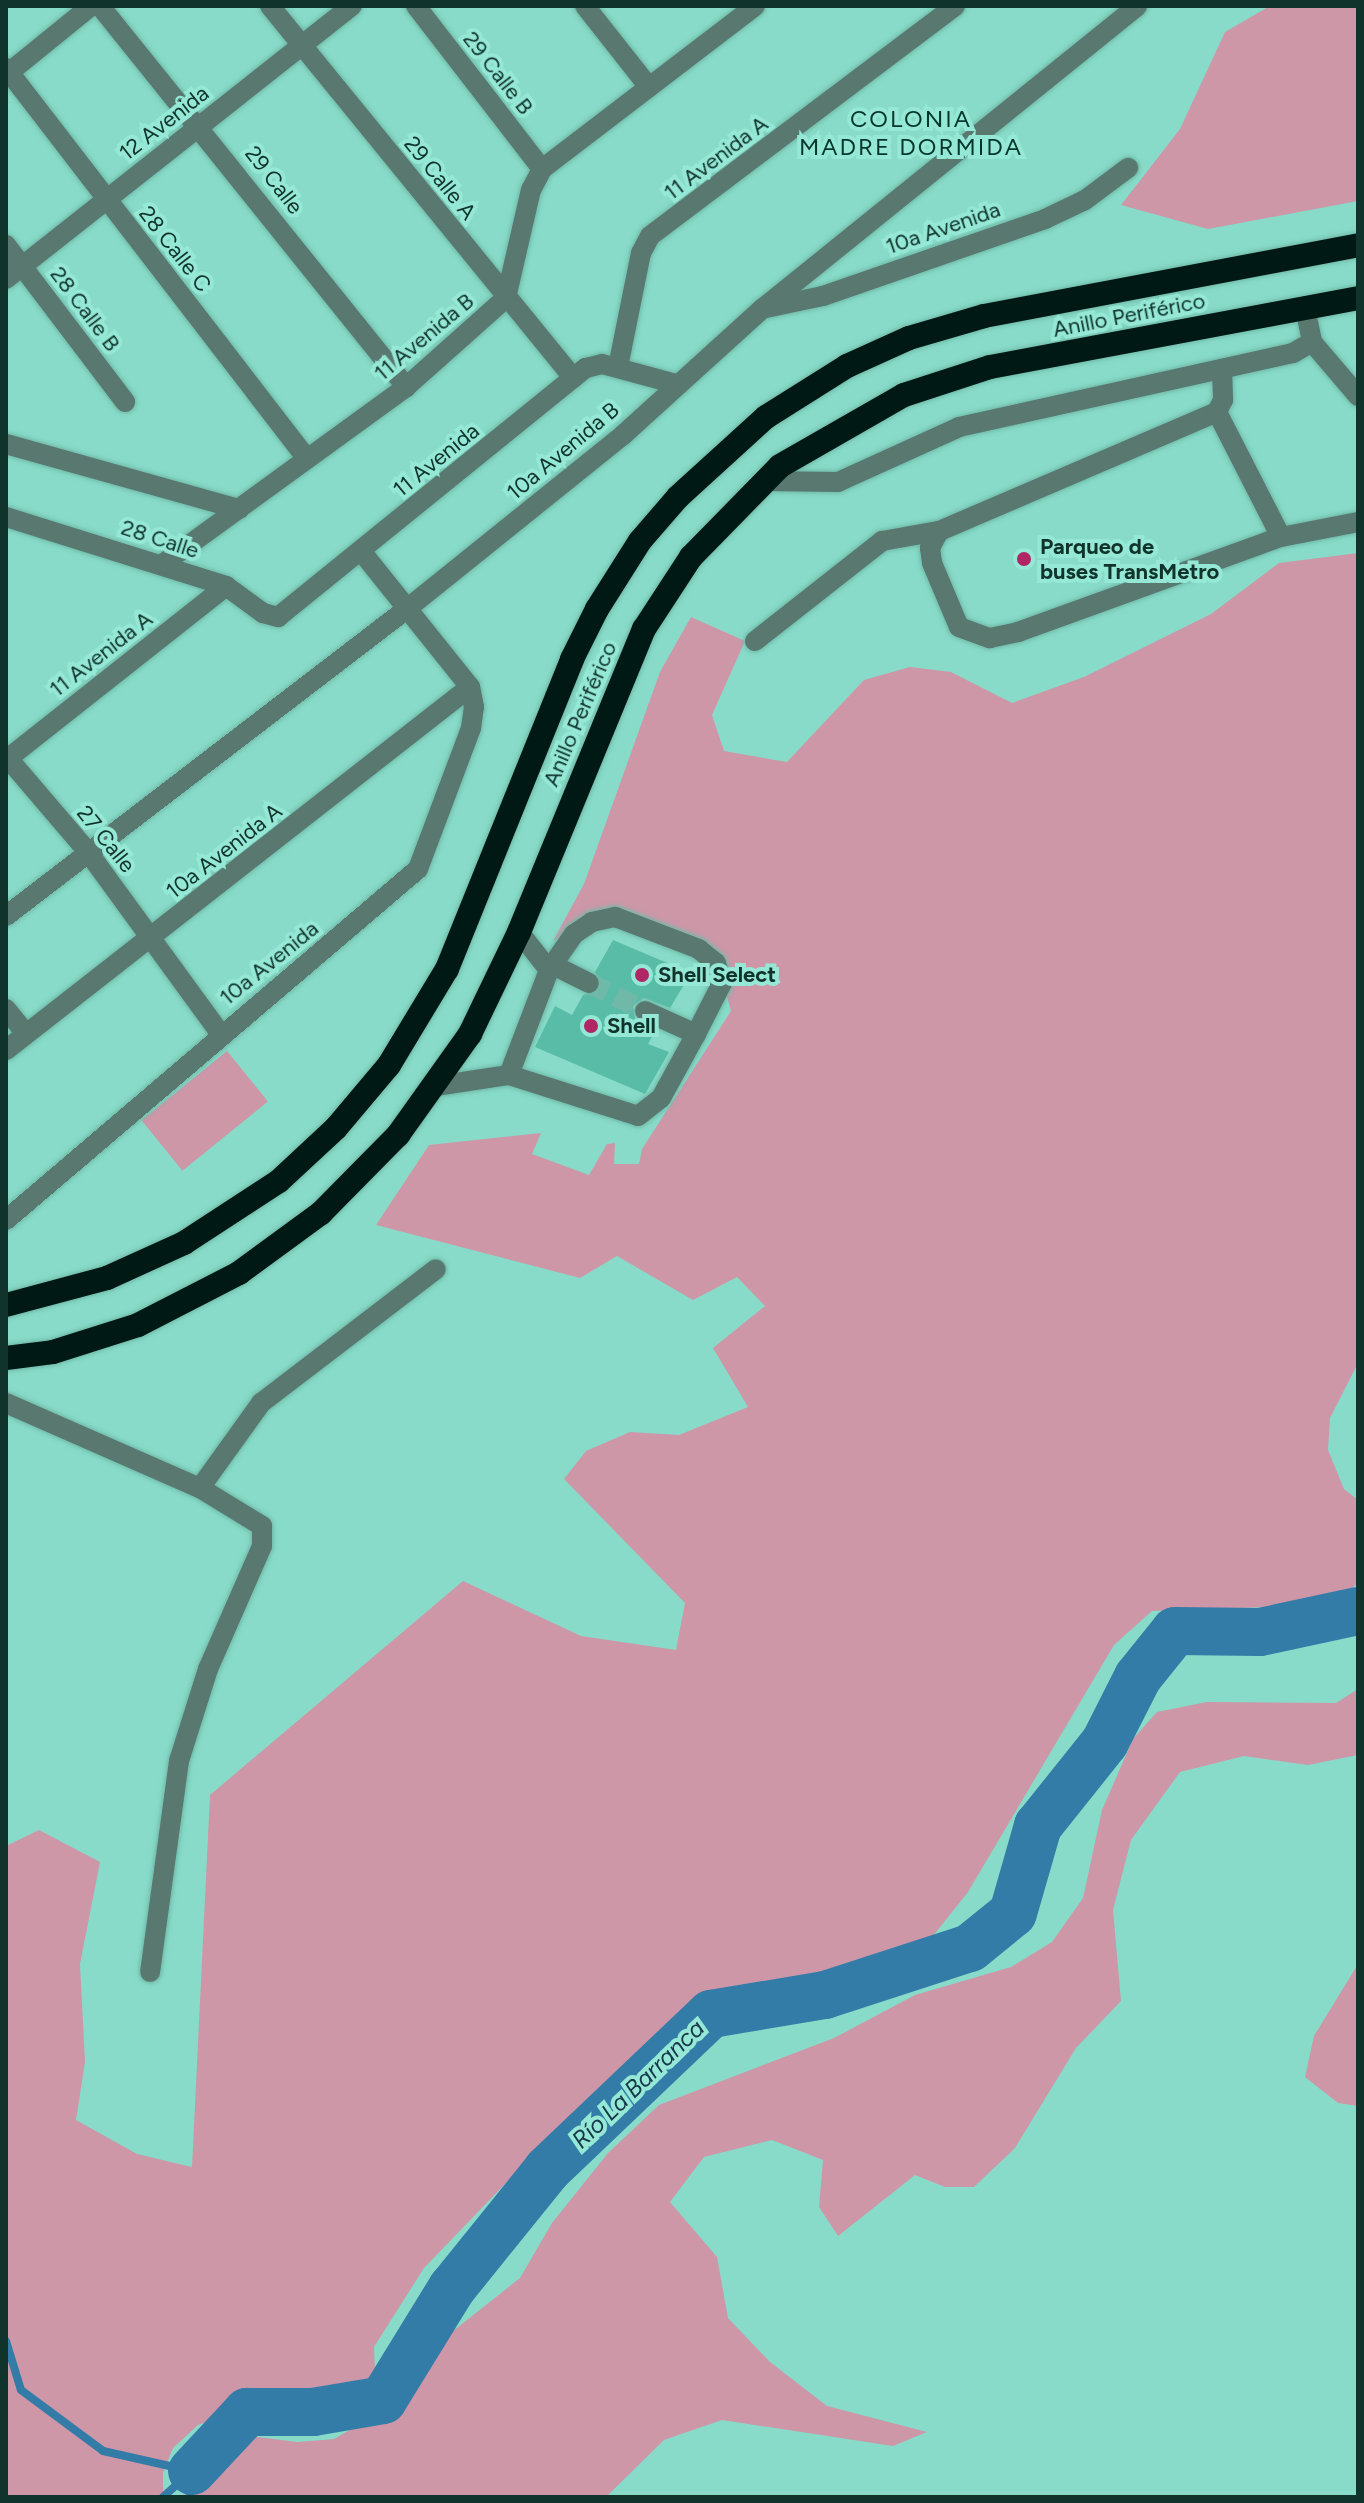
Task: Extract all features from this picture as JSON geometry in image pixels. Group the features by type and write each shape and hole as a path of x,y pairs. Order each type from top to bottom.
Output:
{"highway":[{"name":"Anillo Periférico","path":"6,1305 107,1278 184,1243 279,1181 336,1128 389,1065 447,969 561,685 597,609 640,541 678,497 766,417 847,366 909,338 984,316 1358,245"},
{"name":"Anillo Periférico","path":"6,1358 53,1352 138,1325 239,1273 321,1213 398,1135 436,1086 470,1034 519,932 644,629 691,557 764,481 832,432 904,395 976,372 1358,298"}],"street":[{"path":"7,72 91,6"},
{"name":"29 Calle","path":"100,6 201,125 406,387"},
{"name":"29 Calle A","path":"270,6 573,378"},
{"name":"12 Avenida","path":"14,272 352,6"},
{"name":"29 Calle B","path":"416,6 542,169"},
{"path":"585,6 649,87"},
{"name":"11 Avenida A","path":"618,367 641,253 650,236 955,6"},
{"name":"10a Avenida B","path":"6,916 408,608 623,435 762,309 1137,6"},
{"path":"542,169 750,7"},
{"name":"28 Calle C","path":"7,72 307,459"},
{"name":"10a Avenida","path":"762,309 823,296 1045,219 1085,200 1128,168"},
{"name":"11 Avenida B","path":"164,563 406,387 506,298 531,190 542,169"},
{"name":"28 Calle B","path":"6,245 14,272 125,402"},
{"path":"1305,308 1312,342 1358,396"},
{"path":"764,481 838,482 959,427 1293,353 1312,342"},
{"name":"11 Avenida","path":"290,608 573,378 602,364 618,367"},
{"path":"618,367 676,384"},
{"path":"755,641 882,541 939,531 1217,412 1223,400 1222,369"},
{"path":"1217,412 1281,537"},
{"path":"6,444 239,509"},
{"name":"28 Calle","path":"6,517 164,563 226,586 263,613 278,617 290,608"},
{"path":"939,531 930,548 932,563 959,627 971,636 990,638 1281,537 1358,522"},
{"path":"362,552 470,687"},
{"name":"11 Avenida A","path":"7,758 226,586"},
{"name":"10a Avenida","path":"6,1220 220,1033 418,869 471,728 470,687"},
{"name":"10a Avenida A","path":"6,1050 470,687"},
{"name":"27 Calle","path":"7,758 88,852 220,1033"},
{"path":"436,1086 509,1075 638,1116 661,1098 722,983 716,963 699,949 615,917 592,922 574,934 551,967 509,1075"},
{"path":"519,932 551,967 589,983"},
{"path":"6,1009 26,1034"},
{"path":"645,1011 696,1034"},
{"path":"200,1488 261,1403 436,1269"},
{"path":"6,1403 200,1488 262,1526 262,1546 208,1669 179,1761 150,1972"}],"shaded area":[{"path":"1270,6 1358,6 1358,201 1208,229 1121,205 1180,129 1225,32"},
{"path":"1358,553 1358,1363 1330,1418 1328,1450 1344,1489 1358,1500 1358,1583 1349,1591 1267,1607 1152,1611 1114,1645 968,1892 929,1941 881,1975 735,1995 674,2031 526,2162 424,2268 374,2347 375,2373 368,2393 311,2422 218,2418 198,2425 173,2448 163,2473 163,2497 6,2497 6,1846 39,1830 100,1862 80,1964 85,2062 76,2120 137,2154 192,2167 210,1795 463,1581 581,1636 676,1650 685,1603 564,1479 586,1451 630,1432 679,1435 748,1407 713,1348 765,1306 737,1277 693,1300 617,1256 580,1278 376,1225 429,1145 541,1133 532,1154 589,1175 607,1144 615,1143 614,1164 639,1164 642,1149 731,1011 718,964 601,918 553,941 584,884 660,672 691,617 745,641 712,715 724,751 787,762 864,680 910,667 951,672 1012,703 1084,677 1211,614 1279,563"},
{"path":"227,1051 268,1102 182,1171 142,1120"},
{"path":"1358,1689 1358,1755 1308,1765 1244,1756 1180,1772 1131,1840 1113,1910 1121,2001 1076,2048 1015,2148 974,2187 945,2187 915,2175 838,2236 819,2207 823,2160 772,2140 704,2157 670,2202 717,2257 728,2318 770,2362 827,2406 927,2432 893,2446 722,2420 664,2440 606,2497 185,2497 183,2486 194,2456 226,2433 297,2442 334,2439 395,2404 448,2335 520,2278 552,2223 608,2153 659,2105 834,2038 915,1995 1011,1967 1052,1942 1083,1898 1102,1810 1133,1739 1157,1712 1207,1702 1336,1703"},
{"path":"1358,1964 1358,2106 1338,2103 1305,2077 1314,2036"}],"building":[{"name":"Shell","path":"613,940 691,973 670,1008 644,998 633,1006 635,1019 656,1030 648,1044 669,1052 645,1094 535,1047 555,1006 572,1015 583,995 600,989 595,972"}],"waterway":[{"name":"Río La Barranca","path":"192,2471 247,2412 313,2412 383,2400 452,2288 548,2169 711,2014 825,1995 970,1948 1013,1913 1038,1826 1105,1742 1138,1677 1175,1631 1260,1632 1358,1611"},
{"path":"6,2341 21,2390 103,2451 192,2471"},
{"path":"163,2497 192,2471"},
{"name":"Río La Barranca","path":"190,2497 192,2471"}],"tunnel":[{"path":"589,983 645,1011"}],"place":[{"name":"Parqueo de buses TransMetro","path":"1024,559"},
{"name":"Shell Select","path":"642,975"},
{"name":"Shell","path":"591,1026"}],"district":[{"name":"COLONIA MADRE DORMIDA","path":"911,133"}]}
